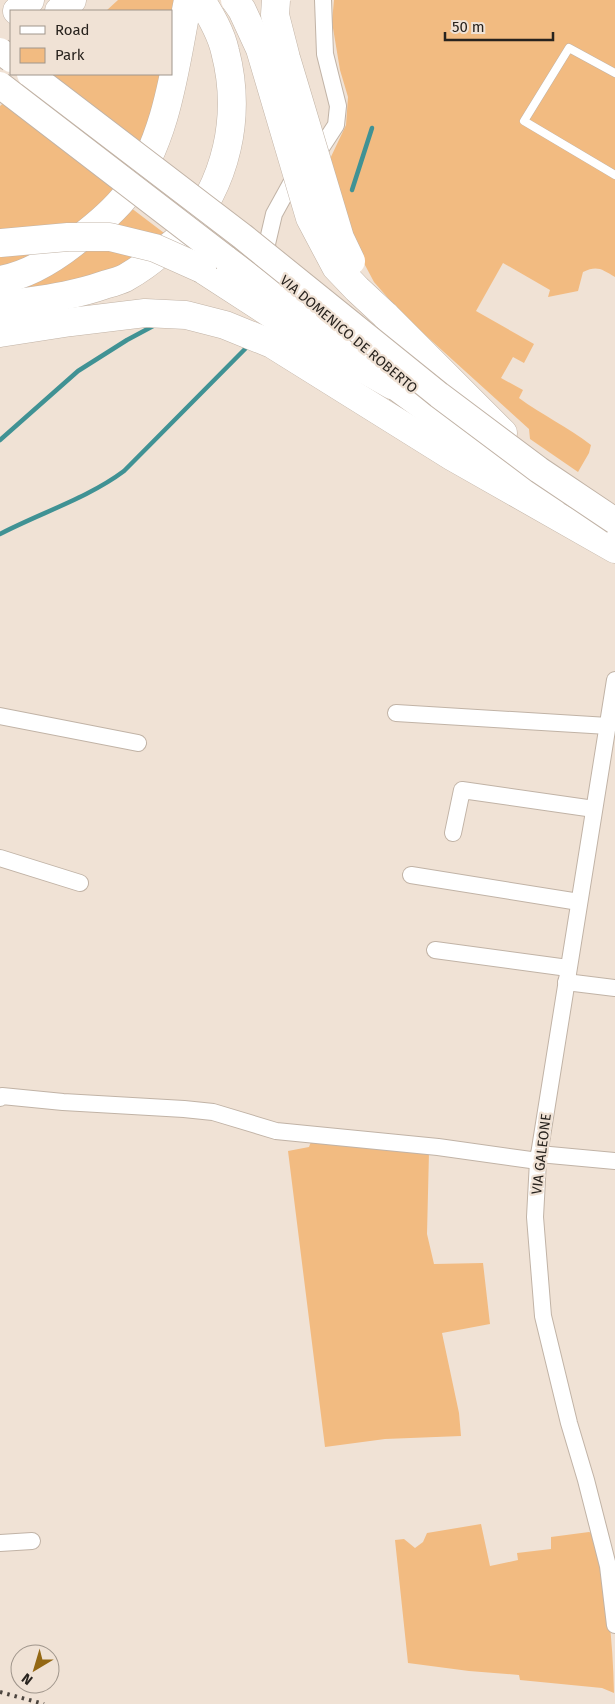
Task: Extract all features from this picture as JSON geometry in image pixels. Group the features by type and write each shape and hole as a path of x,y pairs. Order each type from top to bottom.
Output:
{"highway":[{"path":"18,10 30,0"},
{"path":"60,10 72,0"},
{"path":"0,280 10,278 47,262 72,245 104,219 126,195 143,170 166,111 188,0"},
{"path":"0,306 82,293 124,278 149,262 181,236 212,194 225,159 231,129 232,92 225,50 213,20 201,0"},
{"path":"235,0 242,10 260,49 310,218 336,267 539,470"},
{"path":"276,0 276,15 286,58 340,238 357,273 385,315"},
{"path":"0,26 10,17"},
{"path":"0,62 10,53"},
{"path":"31,75 242,236 439,395 539,470 615,520"},
{"path":"0,85 392,385 527,484 615,544"},
{"path":"0,243 68,237 110,237 155,248 202,269 299,332 392,385"},
{"path":"0,333 145,312 186,315 225,325 272,344 453,457 615,549"}],"street":[{"name":"VIA DOMENICO DE ROBERTO","path":"323,0 325,54 338,106 336,125 317,154 290,185 274,214 267,244 269,262 282,282 425,398 566,501 615,533"},
{"name":"VIA GALEONE","path":"615,680 608,726 607,778 594,809 538,1157 535,1217 543,1316 569,1423 608,1566 615,1625"},
{"path":"396,713 608,726"},
{"path":"0,716 138,743"},
{"path":"453,832 462,790 594,809"},
{"path":"0,858 80,883"},
{"path":"411,875 579,902"},
{"path":"435,950 567,975 615,988"},
{"path":"0,1098 2,1096 82,1104 184,1109 213,1112 276,1130 538,1157 615,1161"},
{"path":"0,1543 32,1541"}],"lane":[{"path":"615,73 569,48 524,121 615,175"}],"green space":[{"path":"118,0 176,0 172,28 172,10 107,10"},
{"path":"334,0 615,0 615,277 596,268 588,270 583,272 578,291 548,297 550,290 503,263 476,311 534,344 524,363 513,357 501,378 523,390 519,398 591,445 589,453 578,472 530,439 529,429 402,314 374,282 349,235 329,161 346,125 348,97 340,70 332,22"},
{"path":"36,75 161,75 144,137 114,195 168,236 110,274 0,299 0,106"},
{"path":"312,1139 429,1152 427,1234 434,1264 483,1263 490,1324 442,1333 459,1413 461,1436 385,1439 325,1447 288,1151 309,1147"},
{"path":"481,1524 490,1566 518,1560 517,1553 551,1549 551,1537 589,1532 594,1534 608,1613 614,1693 602,1688 520,1680 519,1675 408,1663 395,1540 404,1539 415,1548 423,1542 427,1533"}],"waterway":[{"path":"352,190 372,128"},
{"path":"0,440 78,371 155,325"},
{"path":"0,534 95,489 124,471 246,348"}],"railway":[{"path":"0,1692 44,1704"}]}
